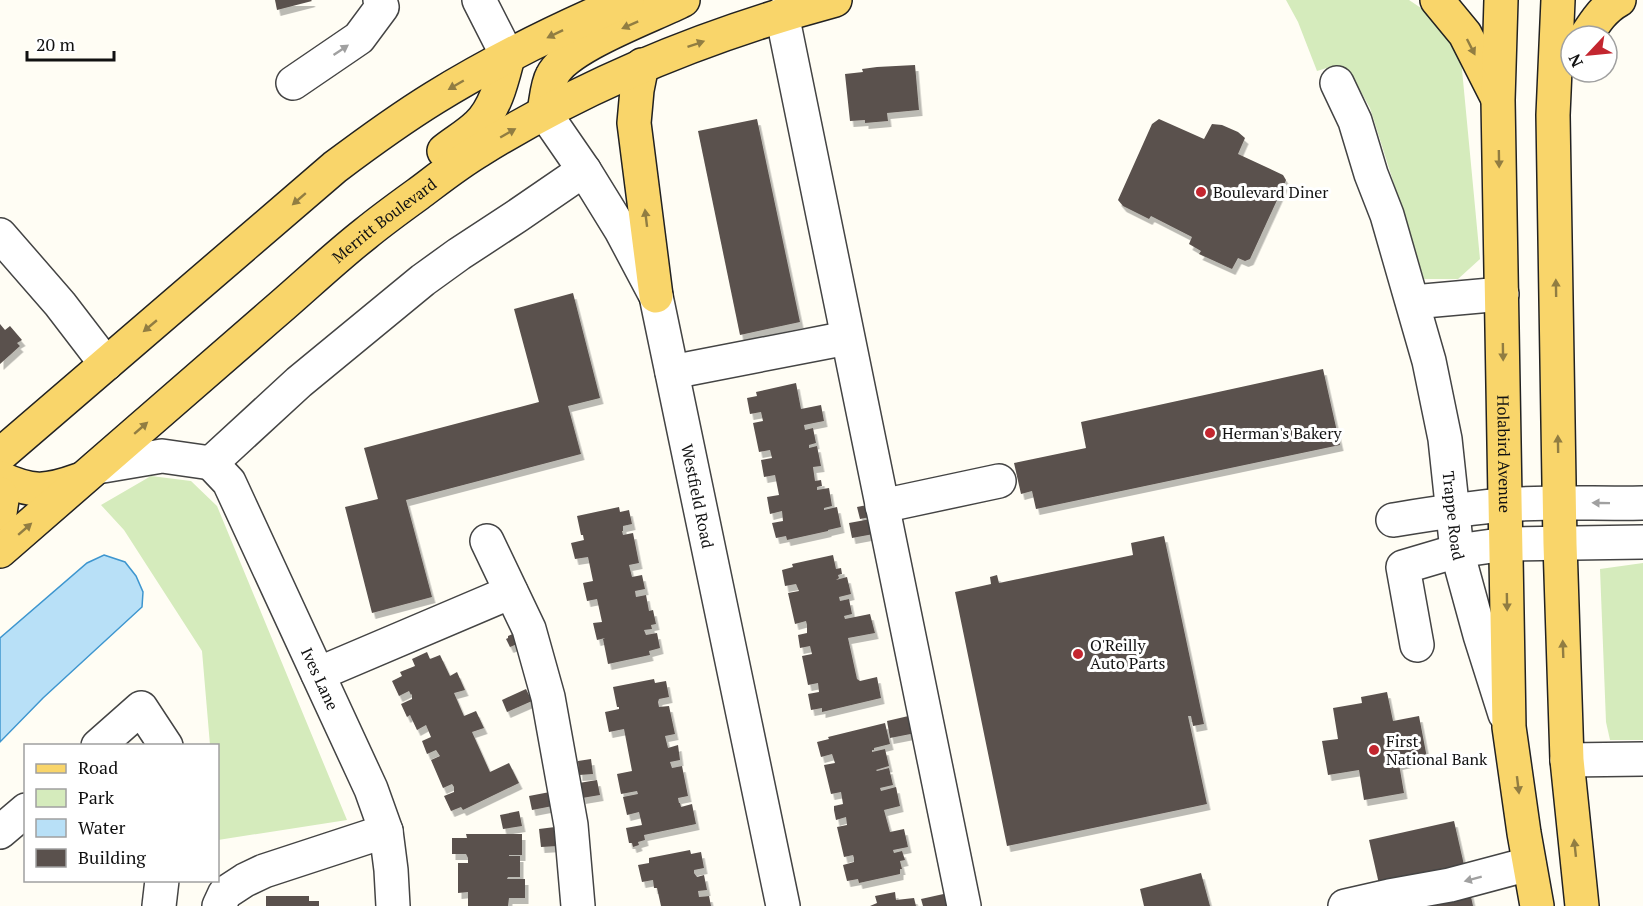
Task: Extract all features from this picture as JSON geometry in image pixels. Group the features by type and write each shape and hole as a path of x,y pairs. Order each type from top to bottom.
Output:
{"main road":[{"path":"0,455 335,167 432,100 507,57 627,0"},
{"path":"544,112 552,76 566,59 593,42 683,0"},
{"name":"Merritt Boulevard","path":"0,550 363,235 478,150 544,112 600,84 687,46 782,14 835,0"},
{"path":"1437,0 1465,34 1498,100"},
{"name":"Holabird Avenue","path":"1501,0 1498,100 1509,728 1537,906"},
{"path":"1558,0 1553,115 1560,544 1567,760 1582,906"},
{"path":"1594,24 1611,4 1619,0"},
{"path":"363,235 382,195 479,124 490,110 501,83 507,57"},
{"path":"642,65 634,123 656,296"},
{"path":"1553,115 1565,84"},
{"path":"0,478 12,484 38,490 57,488 91,472"},
{"path":"0,495 2,500 0,513"}],"street":[{"path":"293,82 359,38 382,7 380,0"},
{"path":"479,0 507,57"},
{"path":"782,14 964,906"},
{"name":"Trappe Road","path":"1337,82 1355,122 1387,215 1430,361 1443,428 1457,551 1509,728"},
{"name":"Westfield Road","path":"544,112 584,170 621,230 656,296 783,906"},
{"path":"91,472 162,456 211,464 299,382 423,280 584,170"},
{"path":"0,235 60,304 106,364"},
{"path":"1413,302 1502,294"},
{"path":"672,372 848,339"},
{"name":"Ives Lane","path":"211,464 229,482 371,789 386,831 393,906"},
{"path":"882,506 999,481"},
{"path":"1393,520 1453,510 1505,505 1559,502 1643,504"},
{"path":"487,541 530,629 548,697 571,825 578,906"},
{"path":"1417,645 1403,567 1457,551 1506,544 1643,542"},
{"path":"318,674 511,592"},
{"path":"100,744 141,708 165,744"},
{"path":"1567,760 1643,759"},
{"path":"0,832 24,812"},
{"path":"219,906 225,893 264,871 386,831"},
{"path":"1357,903 1450,885 1529,864"},
{"path":"159,906 162,882"}],"green space":[{"path":"1286,0 1409,0 1427,12 1451,34 1461,59 1480,259 1458,279 1424,279 1370,108 1356,83 1343,75 1332,78 1330,67 1317,71 1298,22"},
{"path":"151,476 191,481 217,506 347,820 219,840 219,744 210,744 202,651 124,530 101,505"},
{"path":"1643,563 1643,740 1610,740 1606,722 1600,569"}],"water":[{"path":"104,555 125,562 136,576 143,592 142,607 43,698 0,742 0,638 87,563"}],"building":[{"path":"275,0 311,0 312,1 277,10"},
{"path":"915,65 919,110 887,113 888,121 865,123 865,120 850,121 845,74 863,72 862,69 877,67"},
{"path":"757,119 800,322 740,335 698,131"},
{"name":"Boulevard Diner","path":"1159,119 1204,139 1212,124 1222,125 1238,132 1245,138 1238,154 1283,175 1286,180 1250,259 1245,261 1238,258 1232,269 1199,254 1201,251 1189,244 1192,237 1151,216 1149,219 1123,206 1118,200 1152,124"},
{"path":"573,293 600,398 568,406 581,454 406,500 432,597 372,613 345,507 378,499 364,448 539,402 514,309"},
{"path":"0,324 5,330 10,326 22,340 17,343 20,346 0,364"},
{"name":"Herman's Bakery","path":"1323,369 1340,445 1036,509 1032,491 1021,494 1014,463 1086,448 1081,422"},
{"path":"796,383 801,409 821,405 824,421 804,425 805,430 813,428 816,443 809,445 809,448 817,446 821,466 813,467 815,481 821,480 822,486 817,487 817,490 829,488 832,506 824,510 837,507 841,527 787,540 786,536 776,538 772,523 783,521 782,511 770,514 767,497 779,495 775,475 764,477 761,460 772,458 770,450 759,452 753,423 763,421 761,412 750,414 747,398 757,396 756,392"},
{"path":"872,504 875,516 860,519 857,507"},
{"path":"619,507 620,512 629,510 632,524 623,526 622,531 623,535 633,533 639,563 629,565 632,577 642,575 645,589 635,591 636,597 646,595 649,611 653,610 656,624 651,625 652,629 644,630 646,635 657,633 660,648 649,651 650,655 608,664 603,639 605,638 597,640 593,623 602,622 597,599 587,601 583,583 593,581 588,557 575,559 571,543 584,540 577,516"},
{"path":"876,518 879,533 852,538 849,523"},
{"name":"O'Reilly Auto Parts","path":"1164,536 1204,724 1193,726 1191,716 1188,716 1207,804 1007,846 955,592 991,584 990,577 997,575 999,583 1133,555 1131,543"},
{"path":"833,555 836,569 841,568 842,574 838,575 839,578 836,580 847,577 851,594 839,597 840,601 849,599 852,614 844,616 845,619 870,614 875,633 848,638 857,679 860,681 877,677 881,698 822,712 822,708 811,710 808,694 819,692 818,683 808,685 802,656 812,654 810,646 800,648 798,635 807,633 807,625 806,621 795,624 788,593 799,591 796,584 785,586 782,570 793,567 792,564"},
{"path":"522,630 527,640 510,647 506,639 508,636"},
{"path":"427,652 430,659 440,655 450,676 457,672 465,690 454,693 464,716 476,711 484,728 472,732 490,772 509,763 519,783 463,810 461,807 451,811 444,796 454,792 454,787 452,784 443,788 431,760 440,756 436,750 427,754 422,741 431,737 426,725 417,730 410,715 407,717 401,704 412,699 412,694 409,691 399,696 392,681 402,676 400,672 415,666 412,659"},
{"path":"654,679 655,683 666,681 669,697 659,699 658,702 659,707 669,706 675,734 665,736 668,748 678,745 680,760 670,762 672,768 682,766 688,796 678,798 679,803 681,807 692,804 696,824 644,835 645,840 633,847 632,843 629,843 626,828 642,825 639,812 627,815 623,797 638,794 637,791 621,794 617,774 632,771 624,729 609,732 605,712 619,709 613,687"},
{"path":"526,689 532,701 507,712 502,700"},
{"name":"First National Bank","path":"1387,692 1393,721 1419,716 1427,758 1399,764 1404,793 1364,800 1359,770 1328,775 1322,741 1338,739 1333,708 1362,703 1361,697"},
{"path":"917,714 921,732 890,738 887,721"},
{"path":"885,723 890,744 874,748 872,752 885,749 889,766 876,770 889,768 893,785 880,788 881,791 896,787 900,806 884,810 890,832 904,829 908,847 893,850 894,853 902,851 905,860 900,861 902,869 900,869 900,874 859,883 858,879 847,881 843,865 854,862 854,858 853,855 844,857 837,827 847,825 846,817 836,820 834,806 843,804 841,792 831,794 824,765 835,763 832,754 821,757 817,742 829,739 828,737"},
{"path":"591,759 593,774 579,775 578,761"},
{"path":"597,780 600,795 582,798 579,783"},
{"path":"555,791 558,805 532,810 529,796"},
{"path":"519,811 522,826 503,829 500,815"},
{"path":"1454,821 1464,865 1379,884 1369,840"},
{"path":"555,827 558,846 541,847 539,829"},
{"path":"466,834 522,834 522,855 509,855 520,856 520,877 508,877 507,879 525,879 525,898 509,898 508,906 468,906 468,892 458,893 458,863 468,863 468,858 466,854 452,854 452,838 467,838"},
{"path":"690,850 691,854 701,852 704,868 694,870 694,873 697,877 704,875 707,890 698,891 699,897 709,896 711,906 661,906 653,880 642,882 638,865 649,863 649,858"},
{"path":"1201,873 1210,906 1144,906 1140,889"},
{"path":"895,892 896,900 914,898 916,906 870,906 877,903 875,896"},
{"path":"1470,892 1473,906 1404,906"},
{"path":"948,893 950,906 923,906 921,899"},
{"path":"266,896 309,896 309,901 319,901 319,906 266,906"}],"place":[{"name":"Boulevard Diner","path":"1201,192"},
{"name":"Herman's Bakery","path":"1210,433"},
{"name":"O'Reilly Auto Parts","path":"1078,654"},
{"name":"First National Bank","path":"1374,750"}]}
